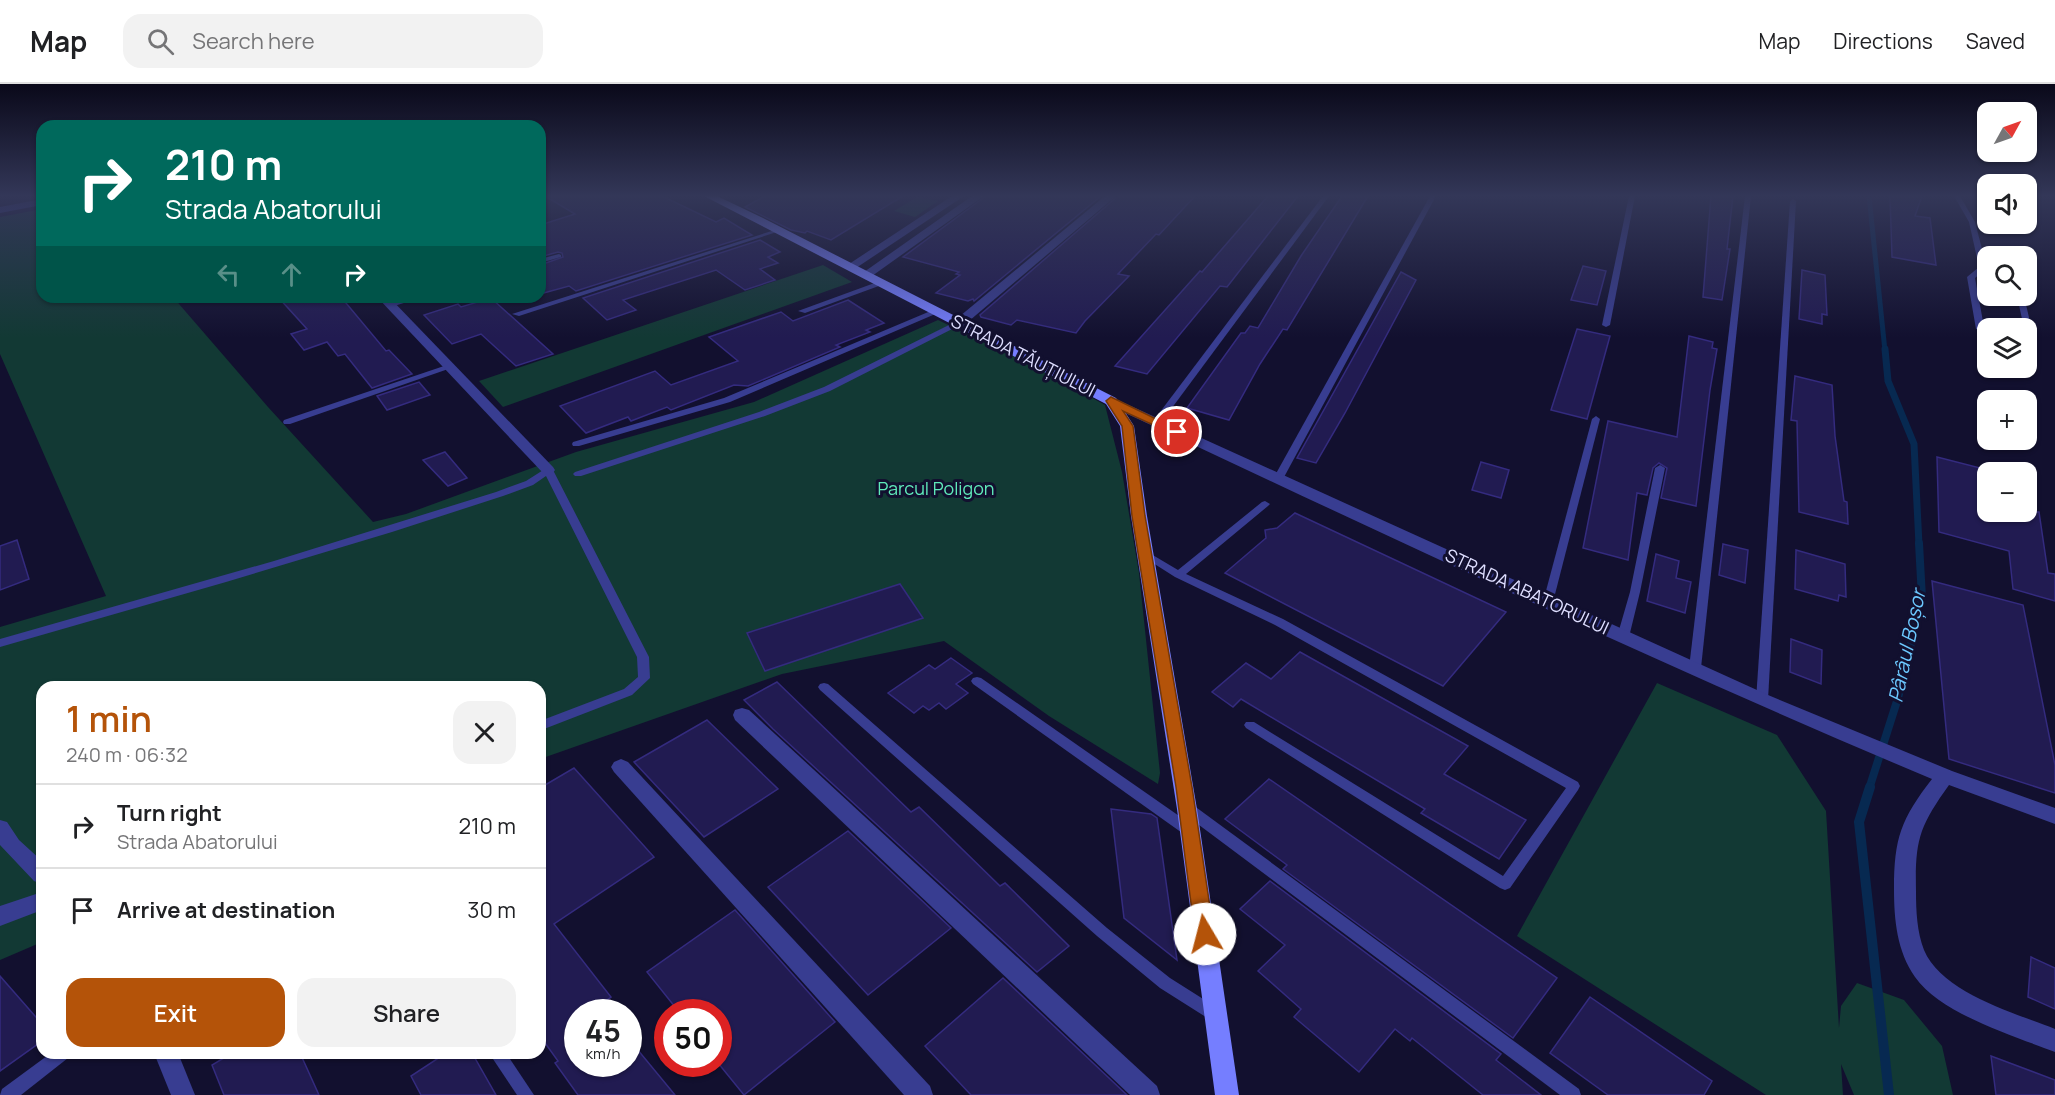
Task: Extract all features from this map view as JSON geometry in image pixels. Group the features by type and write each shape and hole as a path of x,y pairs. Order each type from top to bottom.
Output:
{"main road":[{"name":"STRADA TĂUȚIULUI","path":"805,243 1111,401 1127,426 1138,516 1147,556 1187,809 1227,1095"}],"street":[{"path":"852,266 887,243"},
{"path":"868,274 912,243"},
{"path":"958,324 1055,243"},
{"path":"389,303 548,470"},
{"name":"STRADA ABATORULUI","path":"1111,401 1762,700 1910,762 2055,816"},
{"path":"742,715 1148,1095"},
{"path":"621,767 921,1095"},
{"path":"1946,776 1922,806 1910,830 1905,855 1905,920 1915,958 1932,980 1956,997 2055,1041"},
{"path":"0,828 12,846 36,869"},
{"path":"0,916 36,903"},
{"path":"168,1059 183,1095"}],"lane":[{"path":"516,314 741,243"},
{"path":"1157,422 1291,243"},
{"path":"1278,479 1407,243"},
{"path":"1606,325 1622,243"},
{"path":"1695,668 1743,243"},
{"path":"1762,700 1790,243"},
{"path":"546,259 559,256"},
{"path":"1977,274 1971,277 1978,318"},
{"path":"802,311 883,283"},
{"path":"576,444 727,400 936,312"},
{"path":"578,474 762,414 827,389 958,324"},
{"path":"287,422 450,367"},
{"path":"1548,602 1596,419"},
{"path":"1623,637 1635,592 1660,468"},
{"path":"0,644 386,531 506,491 536,479 548,470 643,657 644,678 628,692 546,724"},
{"path":"1179,575 1265,504"},
{"path":"1147,556 1179,575 1279,622 1574,786 1505,884 1250,725"},
{"path":"977,681 1190,832"},
{"path":"824,687 1101,932 1165,982 1216,1015"},
{"path":"1187,809 1573,1095"},
{"path":"8,1095 55,1059"},
{"path":"501,1059 526,1095"}],"green space":[{"name":"Parcul Poligon","path":"0,243 36,243 36,303 178,303 268,407 373,522 406,514 576,452 754,402 938,320 1040,369 1105,405 1122,472 1139,573 1160,773 1158,784 1049,716 944,641 782,674 546,757 546,681 36,681 36,945 0,960 0,627 106,596 0,354"},
{"path":"823,265 852,282 503,407 479,381"},
{"path":"1657,683 1777,735 1826,811 1839,1028 1841,1006 1857,983 1904,1000 1942,1046 1953,1095 1854,1095 1841,1064 1843,1095 1766,1095 1517,936"}],"building":[{"path":"546,243 726,243 576,291 569,286 546,292 546,263 563,257 562,253 546,255"},
{"path":"750,243 765,243 780,252 768,257 778,263 760,269 775,280 745,290 716,270 623,300 636,310 607,320 583,298"},
{"path":"922,243 1044,243 974,301 936,293 960,275 956,274 959,272 903,257"},
{"path":"1063,243 1147,243 1118,274 1129,276 1076,333 1017,320 1011,325 980,315"},
{"path":"1227,243 1261,243 1227,287 1220,286 1147,374 1115,366 1200,271 1202,272"},
{"path":"1310,243 1339,243 1287,330 1283,329 1260,364 1229,420 1187,408 1241,333 1245,333 1250,326 1258,328"},
{"path":"1707,243 1728,243 1727,249 1730,249 1722,300 1703,297"},
{"path":"1892,243 1933,243 1936,265 1892,257"},
{"path":"1583,266 1606,271 1597,305 1571,300"},
{"path":"1802,270 1825,275 1827,315 1822,314 1822,324 1799,319"},
{"path":"1401,272 1416,280 1345,413 1316,463 1297,458"},
{"path":"848,300 884,323 866,330 870,332 836,345 840,347 748,386 734,385 671,410 667,407 631,421 628,417 586,433 560,406 655,371 671,385 738,361 709,337 781,312 793,321"},
{"path":"283,303 346,303 386,351 389,350 412,374 372,388 345,354 338,356 327,342 304,350 291,334 307,329"},
{"path":"474,303 497,303 553,354 516,366 481,334 452,344 424,315 458,304 461,307"},
{"path":"1577,329 1610,336 1587,419 1551,410"},
{"path":"1689,336 1713,342 1712,348 1717,349 1696,506 1661,498 1667,468 1659,463 1653,468 1647,495 1637,493 1628,560 1583,548 1608,421 1677,437"},
{"path":"1795,376 1832,385 1835,436 1844,501 1847,502 1848,524 1799,512 1797,421 1791,420"},
{"path":"419,382 430,395 387,410 377,396"},
{"path":"445,452 467,478 448,486 423,460"},
{"path":"1937,457 1977,467 1977,522 2037,522 2037,512 2039,512 2048,573 2055,574 2055,601 2013,589 2009,551 1939,532"},
{"path":"1481,462 1509,470 1501,498 1472,490"},
{"path":"1295,513 1506,612 1443,686 1225,573 1266,538 1265,530 1277,528"},
{"path":"17,540 29,579 0,590 0,546"},
{"path":"1723,544 1748,550 1745,583 1719,575"},
{"path":"1796,550 1845,564 1846,597 1839,595 1838,601 1795,589"},
{"path":"1656,554 1679,561 1676,578 1691,582 1685,613 1647,601"},
{"path":"1932,581 2023,605 2055,765 2055,793 1949,759"},
{"path":"900,584 923,618 765,671 747,633"},
{"path":"1791,639 1822,650 1821,684 1790,672"},
{"path":"1300,652 1468,746 1444,774 1526,820 1499,859 1421,813 1425,809 1241,699 1233,707 1212,692 1246,663 1271,679"},
{"path":"951,658 972,673 956,684 968,693 946,709 939,703 929,710 923,706 914,713 888,693 929,665 935,669"},
{"path":"777,682 911,812 919,807 1000,886 1005,883 1069,946 1037,972 744,700"},
{"path":"707,720 778,789 704,837 634,762"},
{"path":"574,768 654,857 554,924 611,997 608,999 564,999 564,1076 555,1063 558,1061 546,1044 546,784"},
{"path":"1269,779 1557,978 1513,1038 1283,869 1287,865 1225,819"},
{"path":"1111,809 1151,814 1157,818 1177,960 1124,918"},
{"path":"848,831 951,928 868,995 768,887"},
{"path":"1270,881 1501,1054 1496,1060 1541,1095 1483,1095 1412,1038 1410,1041 1395,1029 1359,1072 1294,1017 1301,1009 1258,971 1285,945 1240,909"},
{"path":"735,910 835,1022 744,1095 729,1077 732,1077 732,999 669,999 647,972"},
{"path":"2031,957 2055,968 2055,1009 2028,997"},
{"path":"0,976 36,1017 36,1045 0,1071"},
{"path":"1003,978 1127,1095 971,1095 925,1046"},
{"path":"1590,997 1712,1081 1704,1095 1608,1095 1550,1053"},
{"path":"642,1055 654,1070 654,1077 660,1077 675,1095 578,1095 565,1077 642,1077"},
{"path":"1991,1056 2055,1080 2055,1095 1996,1095"},
{"path":"222,1059 303,1059 319,1095 224,1095 212,1065"},
{"path":"437,1059 475,1059 496,1095 421,1095 411,1076"}],"waterway":[{"name":"Pârâul Boșor","path":"1874,243 1885,351"},
{"name":"Pârâul Boșor","path":"1885,349 1888,381 1914,444 1919,545"},
{"name":"Pârâul Boșor","path":"1869,789 1898,698 1922,598 1919,543"},
{"name":"Pârâul Boșor","path":"1870,787 1859,822 1889,1095"}],"route":[{"path":"1177,432 1111,401 1121,413 1127,426 1139,509 1138,516 1163,654 1205,934"}]}
